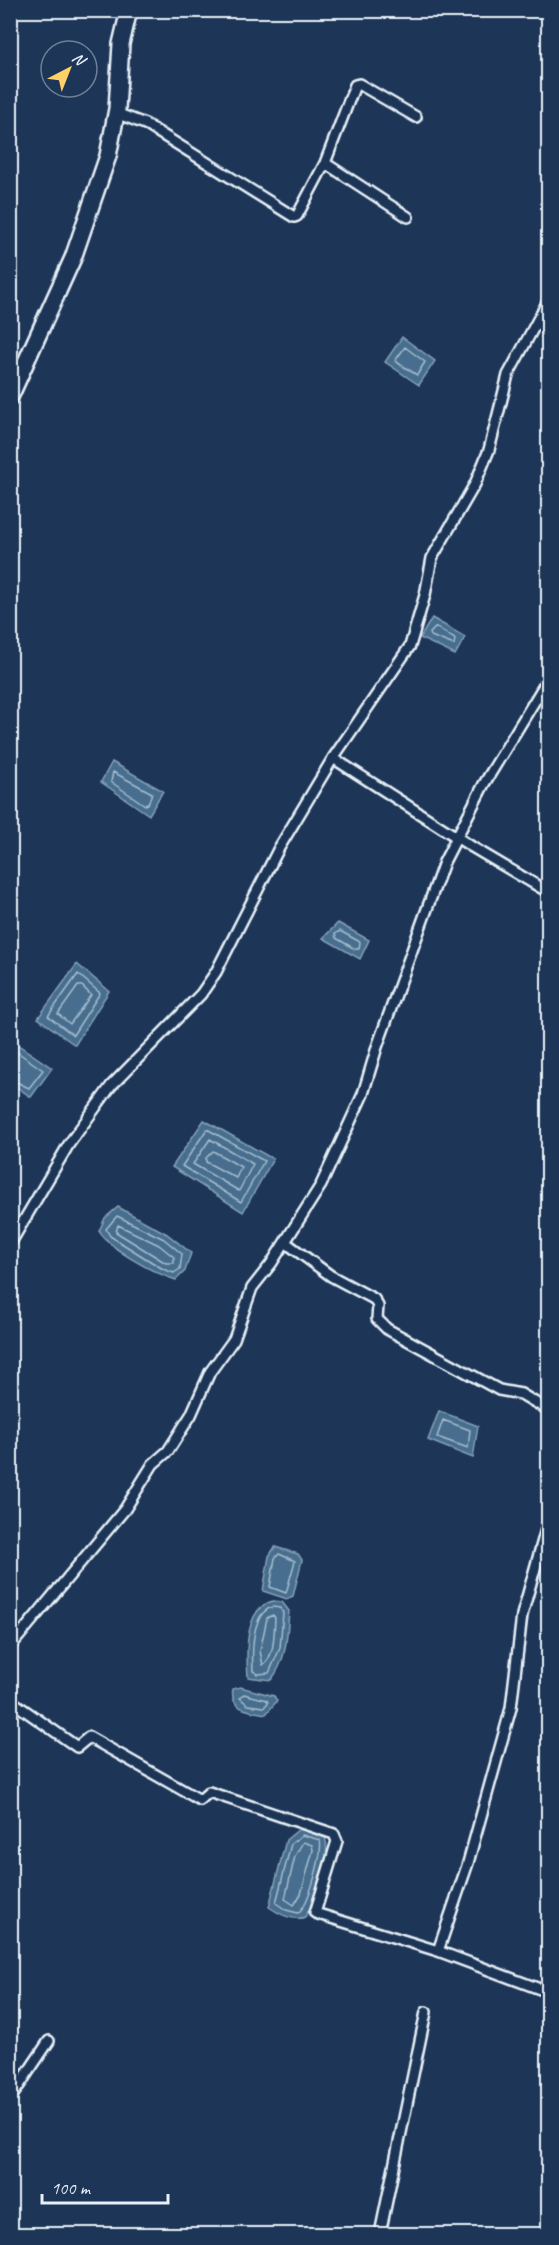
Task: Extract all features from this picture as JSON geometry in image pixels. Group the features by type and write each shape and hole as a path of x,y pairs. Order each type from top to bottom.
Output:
{"main road":[{"path":"10,397 81,237 108,156 116,113 121,44 129,10"}],"street":[{"path":"116,113 145,124 291,217 297,216 325,163 355,85 359,84 416,117"},
{"path":"325,163 408,217"},
{"path":"10,1244 69,1144 111,1086 201,994 216,972 279,848 333,758 410,646 425,595 432,558 475,484 493,439 508,375 549,300"},
{"path":"10,1647 125,1509 153,1464 168,1451 191,1415 210,1372 234,1339 252,1288 285,1242 321,1185 363,1094 376,1047 444,862 484,784 549,679"},
{"path":"333,758 472,847 549,892"},
{"path":"285,1242 331,1276 374,1299 378,1306 378,1323 387,1329 499,1390 521,1394 549,1410"},
{"path":"438,1951 468,1863 511,1707 522,1615 549,1522"},
{"path":"10,1700 76,1747 89,1737 200,1800 209,1792 334,1834 337,1841 315,1913 438,1951 549,1992"},
{"path":"380,2235 426,2012"},
{"path":"10,2099 49,2041"}],"water":[{"path":"402,337 435,361 419,385 385,362"},
{"path":"432,618 465,637 455,655 420,638"},
{"path":"112,762 163,791 149,815 101,782"},
{"path":"338,923 369,940 360,959 323,938"},
{"path":"77,964 109,991 75,1045 38,1018"},
{"path":"11,1040 52,1068 31,1097 11,1083"},
{"path":"204,1120 273,1159 243,1212 172,1167"},
{"path":"118,1207 167,1234 191,1253 185,1271 176,1280 134,1260 105,1239 99,1231 105,1218"},
{"path":"439,1411 478,1426 473,1458 428,1440"},
{"path":"275,1547 298,1554 302,1560 293,1596 287,1599 263,1591 269,1556"},
{"path":"273,1601 282,1602 289,1611 283,1656 271,1680 248,1677 247,1644 252,1622 264,1605"},
{"path":"240,1687 274,1696 277,1701 266,1714 242,1708 234,1701 233,1696 233,1689"},
{"path":"299,1829 323,1835 326,1841 326,1851 322,1875 309,1910 305,1917 296,1919 282,1915 269,1907 286,1840"}]}
